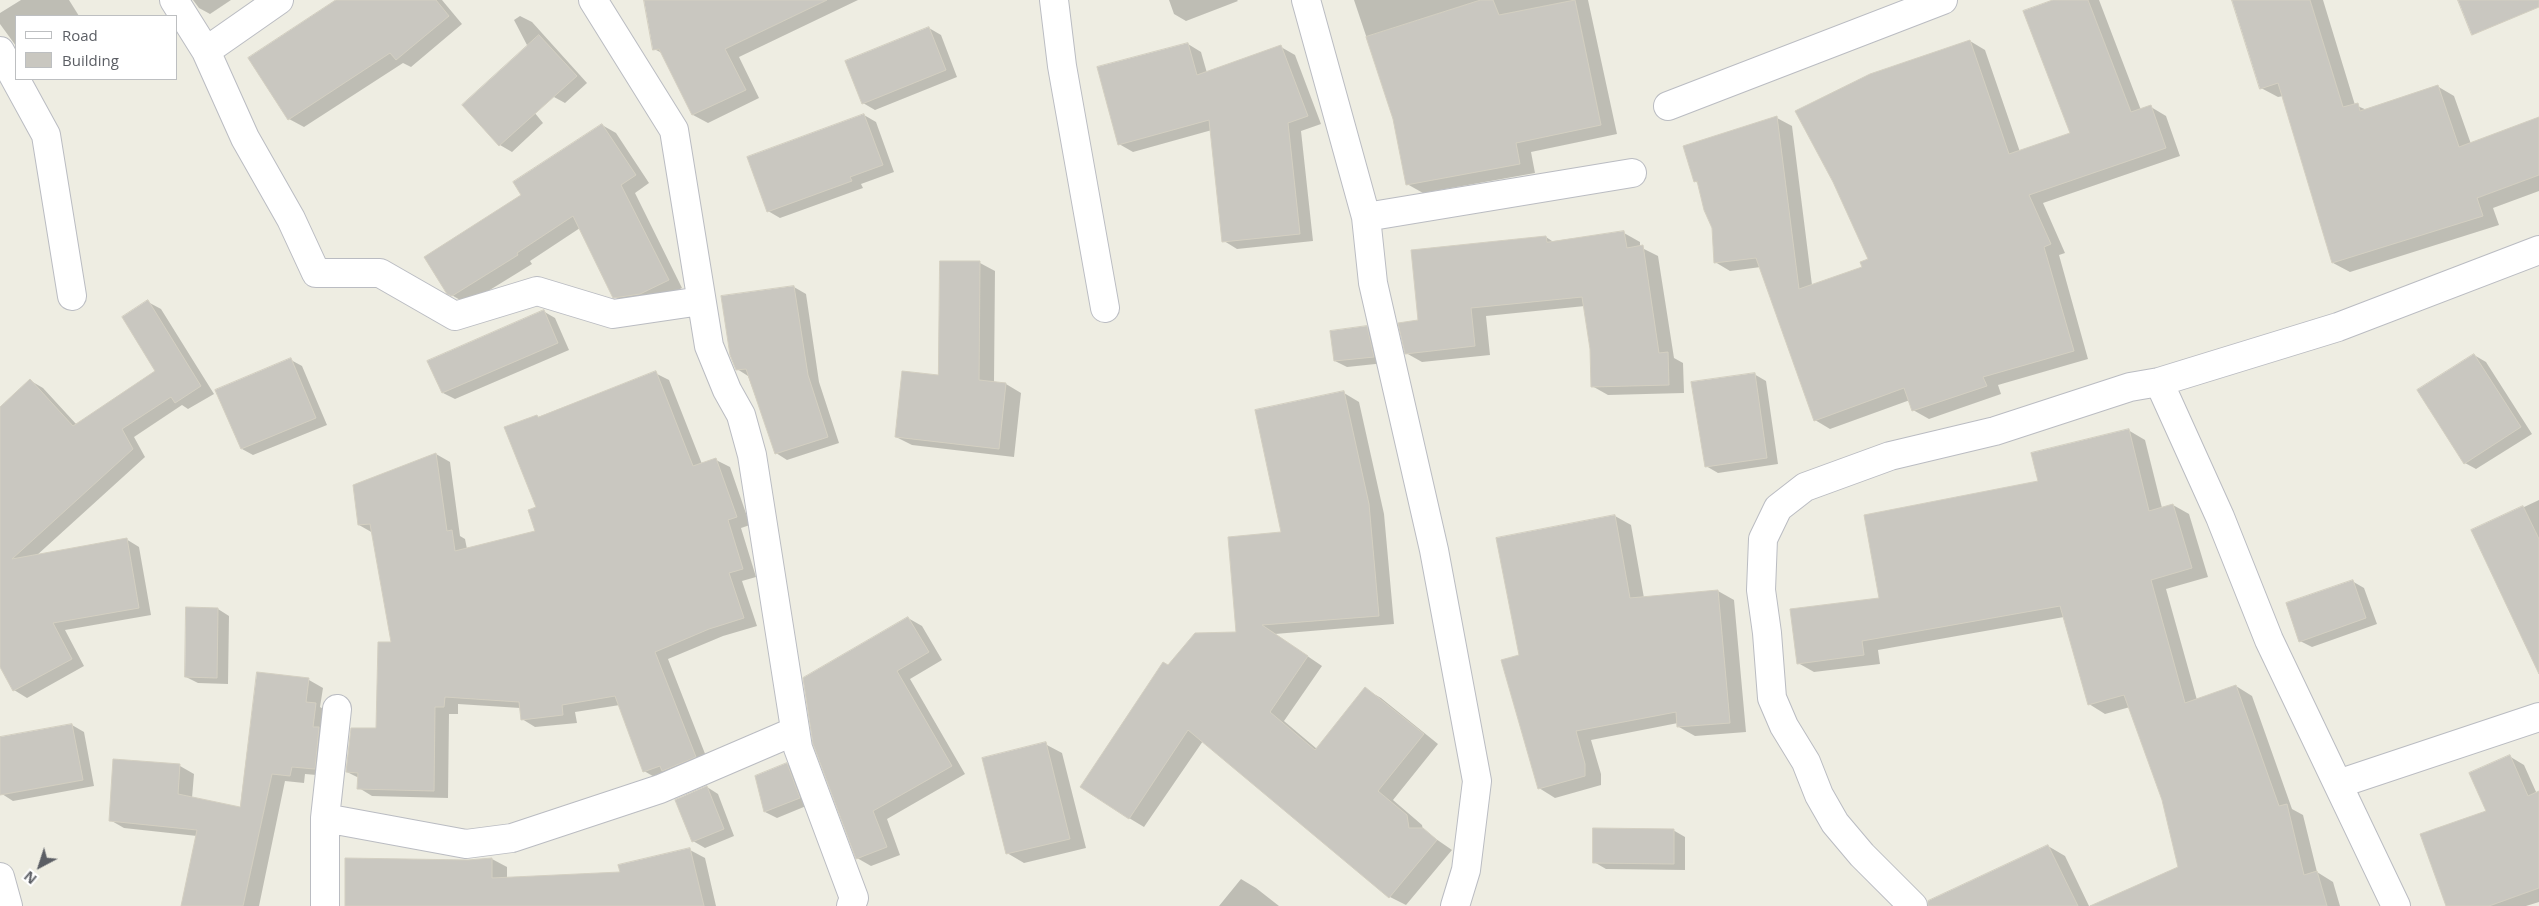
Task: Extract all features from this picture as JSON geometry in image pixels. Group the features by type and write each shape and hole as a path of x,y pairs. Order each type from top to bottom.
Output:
{"street":[{"path":"174,0 206,51 245,138 291,219 316,273 380,273 455,316 537,291 613,314 701,301"},
{"path":"206,51 279,0"},
{"path":"593,0 674,130 709,346 727,390 741,415 752,456 798,748 854,898 851,906"},
{"path":"1054,0 1062,66 1105,308"},
{"path":"1306,0 1366,217 1373,283 1434,550 1477,781 1466,870 1455,906"},
{"path":"1668,106 1943,0"},
{"path":"0,51 15,78"},
{"path":"16,80 46,135 72,296"},
{"path":"1366,217 1632,174"},
{"path":"1912,906 1862,855 1835,823 1820,795 1806,762 1784,726 1772,698 1767,634 1760,590 1763,539 1778,508 1805,487 1890,456 1995,431 2130,387 2159,382 2338,327 2539,250"},
{"path":"2159,382 2220,517 2269,640 2396,906"},
{"path":"324,906 325,818 337,708"},
{"path":"2338,784 2539,717"},
{"path":"325,818 466,844 512,838 660,789 795,731"},
{"path":"0,876 8,906"}],"building":[{"path":"336,0 436,0 449,16 396,60 390,53 288,120 248,58"},
{"path":"644,0 827,0 725,49 746,90 692,115 659,49 653,50"},
{"path":"1481,0 1493,0 1499,15 1575,0 1601,125 1516,143 1520,164 1406,185 1393,119 1366,37"},
{"path":"2053,0 2088,0 2131,112 2151,105 2166,148 2029,195 2051,244 2044,247 2074,351 1983,377 1987,386 1912,411 1904,388 1814,421 1756,258 1714,263 1712,228 1704,210 1697,181 1694,182 1683,146 1777,116 1799,289 1862,267 1860,262 1868,259 1833,182 1795,111 1870,74 1970,40 2009,154 2070,133 2023,11"},
{"path":"2232,0 2310,0 2343,107 2358,103 2360,111 2438,85 2459,147 2539,117 2539,175 2477,198 2483,216 2332,263 2278,83 2260,89"},
{"path":"2458,0 2539,0 2539,7 2472,35"},
{"path":"929,27 946,70 862,104 845,61"},
{"path":"539,35 577,76 499,146 462,105"},
{"path":"1188,43 1197,75 1281,45 1308,116 1288,123 1300,234 1222,242 1209,120 1118,145 1097,67"},
{"path":"864,114 883,165 850,177 852,181 767,212 747,157"},
{"path":"602,124 636,175 621,185 669,280 640,294 613,298 573,216 517,253 518,255 452,296 447,294 424,257 521,195 513,182"},
{"path":"1624,231 1627,248 1643,245 1659,353 1668,352 1669,385 1591,387 1590,349 1582,297 1471,308 1475,346 1405,354 1398,323 1418,320 1411,250 1546,236 1547,242"},
{"path":"940,261 980,261 979,380 1006,383 999,449 895,437 902,371 938,375"},
{"path":"794,286 808,375 828,437 775,454 746,369 736,370 730,355 721,296"},
{"path":"148,300 201,386 175,403 171,397 122,429 133,449 12,559 127,538 139,608 53,623 72,659 13,691 0,667 0,407 30,379 73,426 155,371 122,317"},
{"path":"544,310 558,343 442,393 427,361"},
{"path":"1367,326 1374,357 1334,361 1330,331"},
{"path":"2474,354 2521,427 2464,464 2417,390"},
{"path":"291,358 316,418 241,449 215,390"},
{"path":"656,371 693,466 716,458 737,517 728,520 743,569 729,573 744,618 709,629 655,652 696,757 662,771 660,766 643,772 615,696 562,705 563,715 521,720 519,702 445,697 444,707 435,707 434,791 357,789 358,773 346,772 351,728 376,728 378,642 391,642 370,524 358,525 353,485 436,453 447,531 452,530 455,551 535,531 528,510 536,507 504,427 537,415 538,417"},
{"path":"1755,373 1767,458 1705,467 1691,382"},
{"path":"1344,391 1369,504 1379,616 1262,625 1308,656 1270,712 1315,750 1365,687 1424,734 1378,791 1407,815 1409,828 1423,828 1437,840 1389,898 1188,730 1129,819 1080,787 1163,662 1168,665 1195,633 1236,632 1228,537 1281,532 1255,410"},
{"path":"2129,429 2149,511 2173,504 2192,568 2151,580 2185,703 2236,685 2279,806 2287,804 2304,875 2317,871 2327,906 2090,906 2178,867 2162,800 2124,695 2088,705 2060,606 1862,641 1864,655 1797,664 1790,609 1879,598 1864,515 2038,481 2031,453"},
{"path":"2523,506 2539,539 2539,674 2471,530"},
{"path":"1615,515 1630,598 1718,590 1730,723 1677,727 1676,712 1576,731 1585,764 1585,776 1538,789 1501,660 1519,655 1496,538"},
{"path":"2353,580 2366,618 2299,642 2286,603"},
{"path":"186,607 218,608 217,678 185,677"},
{"path":"908,617 929,652 897,671 952,766 873,811 887,847 856,859 813,744 803,678"},
{"path":"257,672 309,678 306,702 316,703 313,727 319,727 315,769 292,767 290,776 272,774 243,906 181,906 197,830 109,821 113,759 180,764 178,794 240,807"},
{"path":"72,724 83,780 0,795 0,737"},
{"path":"1046,742 1070,839 1006,854 982,758"},
{"path":"2510,755 2528,796 2539,791 2539,888 2489,906 2446,906 2420,834 2486,811 2469,773"},
{"path":"787,763 800,798 764,812 755,776"},
{"path":"707,786 724,829 692,842 675,800"},
{"path":"1593,828 1674,829 1674,864 1593,863"},
{"path":"2048,845 2078,906 1928,906 1928,901"},
{"path":"690,848 704,906 345,906 345,858 468,860 492,858 492,878 620,872 618,865"}]}
